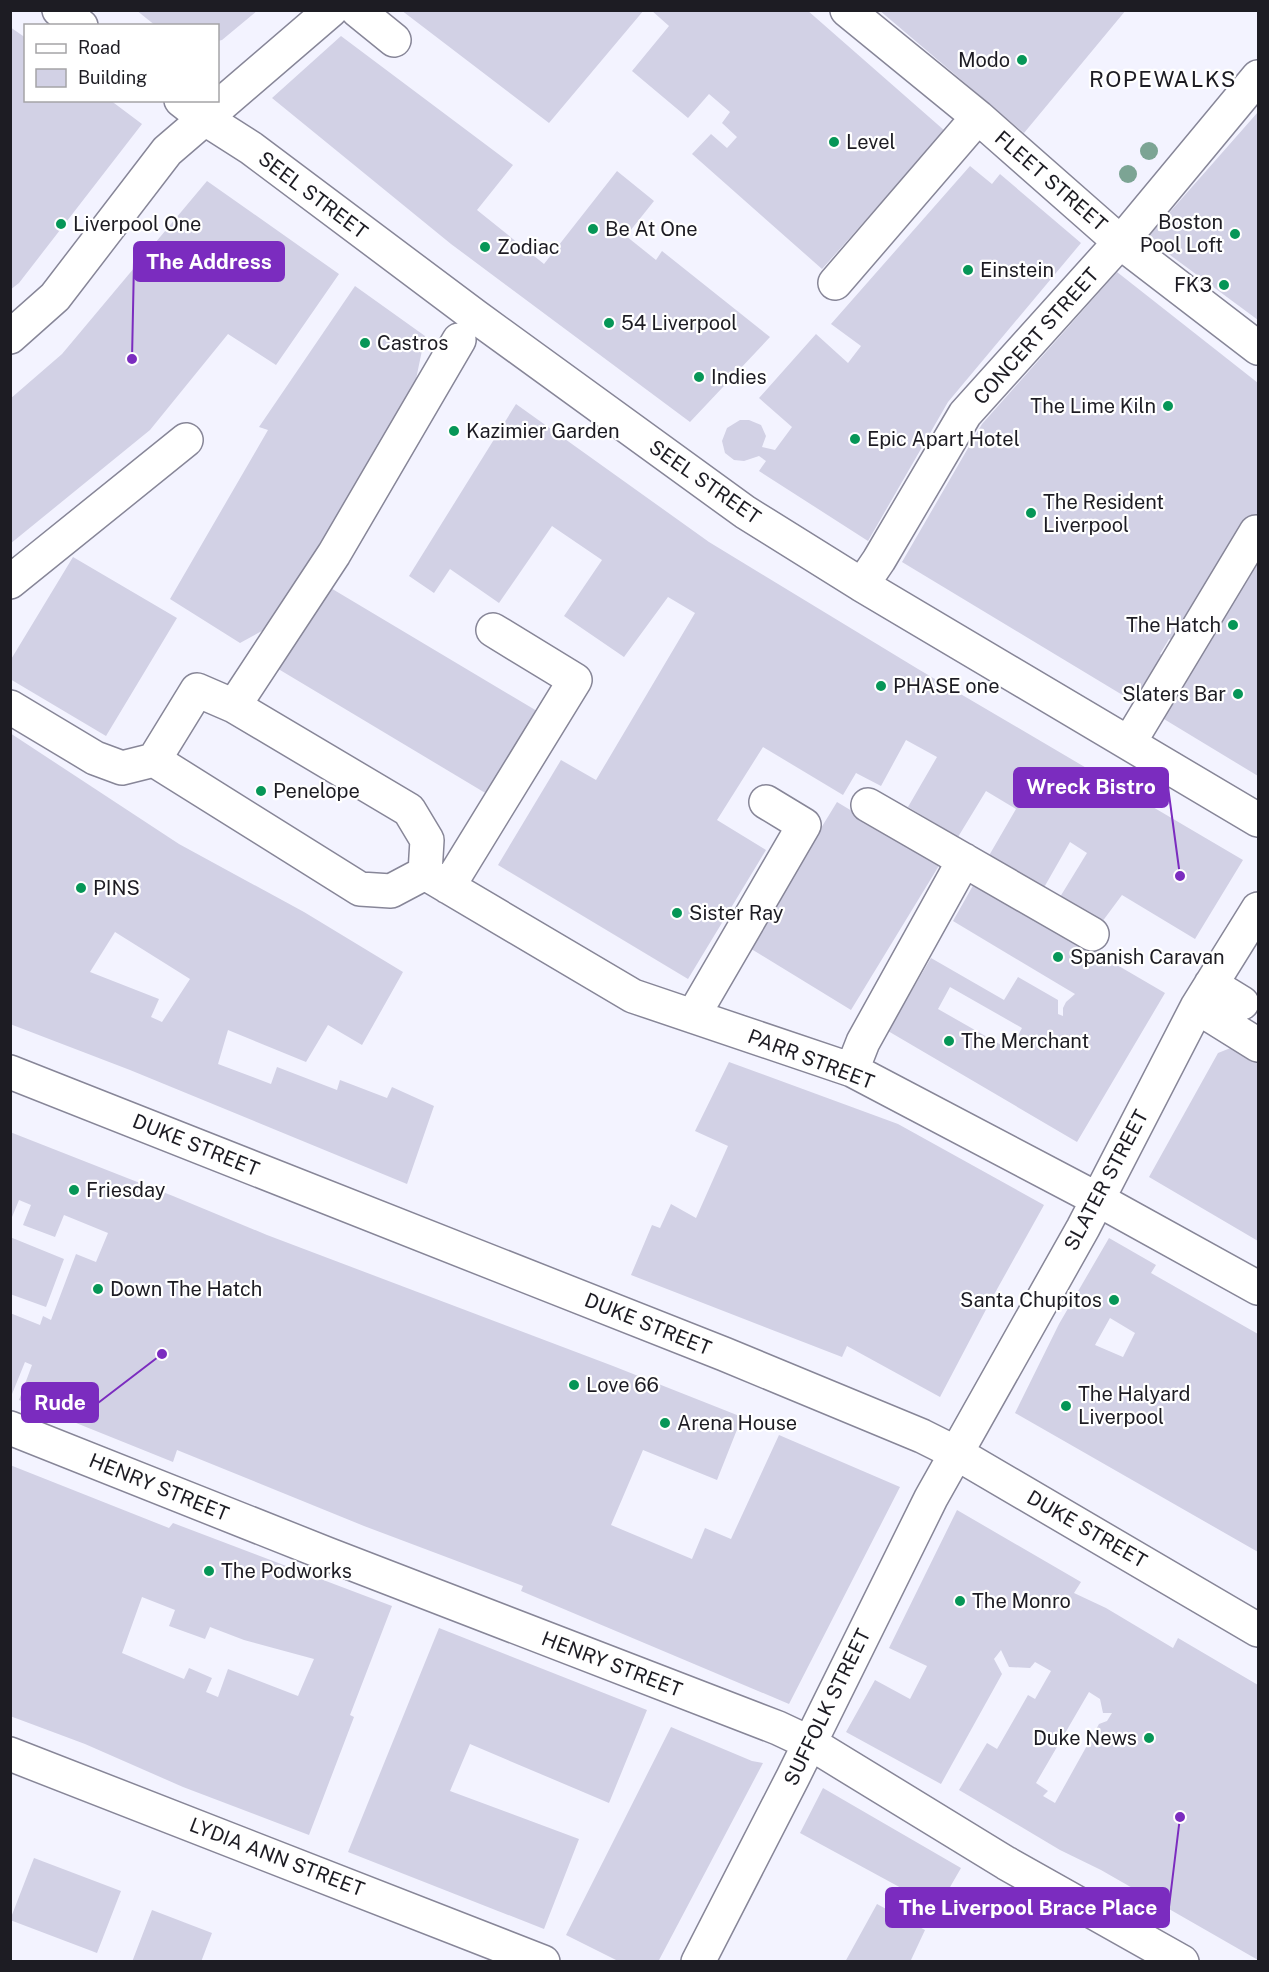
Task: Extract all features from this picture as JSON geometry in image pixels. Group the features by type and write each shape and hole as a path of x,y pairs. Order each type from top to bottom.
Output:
{"street":[{"path":"59,10 78,24"},
{"path":"219,100 233,96 331,10"},
{"path":"357,10 394,40"},
{"name":"FLEET STREET","path":"847,10 1126,236 1258,348"},
{"name":"CONCERT STREET","path":"862,585 965,414 1126,236 1258,77"},
{"path":"10,337 55,297 166,151 192,109 214,102"},
{"name":"SEEL STREET","path":"192,109 251,148 475,316 745,512 862,585 1258,820"},
{"path":"835,283 978,117"},
{"path":"234,706 334,554 459,340"},
{"path":"10,582 186,440"},
{"path":"1129,743 1256,532"},
{"path":"154,760 360,889 391,891 437,880 575,680 494,630"},
{"path":"10,707 95,758 122,768 154,760 197,690 234,706 409,810 427,840 437,880"},
{"path":"693,1016 804,825 766,802"},
{"path":"868,805 1092,934"},
{"path":"852,1070 863,1042 964,860"},
{"name":"PARR STREET","path":"437,880 633,996 852,1070 1097,1199 1258,1288"},
{"name":"SLATER STREET","path":"956,1453 1083,1228 1204,995 1258,909"},
{"path":"1204,995 1242,1003"},
{"path":"1204,995 1258,1045"},
{"name":"DUKE STREET","path":"10,1071 724,1354 922,1436 956,1453 1258,1630"},
{"name":"HENRY STREET","path":"10,1428 327,1554 777,1728 810,1743 1006,1863 1182,1962"},
{"name":"SUFFOLK STREET","path":"698,1962 956,1453"},
{"name":"LYDIA ANN STREET","path":"10,1754 543,1962"}],"building":[{"path":"136,10 258,10 219,41 219,24 154,24"},
{"path":"401,10 644,10 549,123"},
{"name":"Level","path":"651,10 807,10 945,131 822,269 692,154 711,134 727,148 737,137 722,123 730,112 709,94 688,118 632,71 669,26"},
{"path":"879,10 1126,10 1024,133"},
{"path":"10,27 24,37 24,102 113,102 142,124 19,283 10,290"},
{"path":"341,36 513,165 477,210 544,264 617,171 654,201 626,236 656,260 662,251 770,337 690,422 451,244 272,98"},
{"path":"1258,112 1258,320 1147,238"},
{"path":"970,166 992,184 1000,174 1081,243 948,402 868,541 759,471 766,461 759,456 744,461 734,460 725,453 722,441 727,428 740,420 749,420 761,425 766,436 762,447 775,450 792,427 759,398 816,334 848,363 861,346 831,324"},
{"path":"207,181 339,274 276,365 228,334 150,430 10,544 10,399 62,354"},
{"path":"1117,272 1258,383 1258,521 1182,644 1169,639 1160,654 1172,661 1144,708 902,562 982,424"},
{"path":"355,286 425,336 415,384 396,436 271,626 240,643 170,599 268,430 259,427"},
{"path":"516,404 709,542 918,669 1243,860 1195,939 1122,895 1102,922 1060,897 1087,853 1070,842 1042,891 987,859 1016,809 986,791 958,837 908,807 937,757 906,740 881,786 856,773 843,795 763,747 717,820 766,850 688,979 498,865 561,760 596,780 695,613 668,597 624,657 564,616 602,560 552,526 499,603 450,569 434,593 409,576"},
{"path":"1258,539 1258,776 1154,713"},
{"path":"73,557 177,618 106,736 10,679 10,661"},
{"path":"324,584 537,711 487,794 275,667"},
{"path":"10,733 179,844 304,912 403,972 362,1045 328,1025 306,1062 228,1030 218,1064 271,1084 277,1067 337,1090 340,1080 387,1098 392,1087 434,1106 407,1184 130,1070 10,1024","holes":["115,932 190,979 162,1022 151,1017 159,999 90,972"]},
{"path":"837,802 940,864 851,1010 748,947"},
{"path":"975,882 1165,993 1077,1142 888,1031 931,958 1004,1000 1018,977 1058,1000 1058,1014 1063,1016 1066,1002 1075,994 953,921","holes":["950,987 1022,1028 1010,1050 938,1009"]},
{"path":"1233,1047 1258,1062 1258,1241 1149,1177 1218,1053"},
{"path":"729,1062 898,1124 1044,1205 940,1397 847,1346 842,1357 631,1275 652,1225 660,1228 671,1204 696,1218 728,1146 695,1131"},
{"path":"10,1132 267,1235 742,1417 717,1480 643,1450 611,1525 692,1559 705,1528 731,1539 779,1435 900,1487 789,1704 521,1591 523,1586 364,1526 177,1450 173,1462 19,1400 32,1365 25,1362 10,1399 10,1313 40,1325 43,1316 51,1320 76,1254 96,1262 108,1233 64,1215 55,1237 23,1225 31,1205 19,1200 10,1222"},
{"path":"10,1237 64,1259 46,1307 10,1294"},
{"path":"1109,1238 1156,1265 1151,1273 1258,1334 1258,1552 1015,1413 1059,1324","holes":["1110,1318 1135,1333 1123,1357 1095,1345"]},
{"path":"10,1465 169,1528 173,1523 392,1606 350,1715 354,1717 309,1835 183,1787 85,1744 10,1716","holes":["142,1597 175,1610 169,1626 205,1639 210,1627 244,1640 314,1659 298,1696 228,1669 218,1697 206,1692 212,1678 189,1668 184,1679 122,1653"]},
{"path":"957,1510 1081,1582 1074,1593 1106,1608 1173,1648 1178,1638 1258,1685 1258,1960 1101,1870 1060,1850 959,1790 987,1743 997,1749 1028,1695 1035,1699 1051,1671 1035,1662 1030,1668 1009,1667 1001,1650 994,1659 1002,1674 941,1784 846,1732 875,1680 910,1699 927,1666 889,1648","holes":["1089,1692 1100,1699 1103,1713 1112,1713 1107,1721 1099,1724 1055,1803 1043,1796 1048,1791 1036,1783"]},
{"path":"439,1628 647,1710 609,1803 470,1744 450,1791 579,1839 544,1929 348,1852"},
{"path":"671,1727 752,1761 763,1763 658,1962 620,1962 566,1935"},
{"path":"823,1788 961,1868 938,1908 800,1833"},
{"path":"34,1858 121,1891 97,1953 10,1920"},
{"path":"877,1904 925,1930 911,1960 914,1962 845,1962"},
{"path":"152,1910 212,1933 201,1962 132,1962"}],"place":[{"name":"Modo","path":"1022,60"},
{"name":"Level","path":"834,142"},
{"name":"Liverpool One","path":"61,224"},
{"name":"Be At One","path":"593,229"},
{"name":"Boston Pool Loft","path":"1235,234"},
{"name":"Zodiac","path":"485,247"},
{"name":"Einstein","path":"968,270"},
{"name":"FK3","path":"1224,285"},
{"name":"54 Liverpool","path":"609,323"},
{"name":"Castros","path":"365,343"},
{"name":"The Address","path":"132,359"},
{"name":"Indies","path":"699,377"},
{"name":"The Lime Kiln","path":"1168,406"},
{"name":"Kazimier Garden","path":"454,431"},
{"name":"Epic Apart Hotel","path":"855,439"},
{"name":"The Resident Liverpool","path":"1031,513"},
{"name":"The Hatch","path":"1233,625"},
{"name":"PHASE one","path":"881,686"},
{"name":"Slaters Bar","path":"1238,694"},
{"name":"Penelope","path":"261,791"},
{"name":"Wreck Bistro","path":"1180,876"},
{"name":"PINS","path":"81,888"},
{"name":"Sister Ray","path":"677,913"},
{"name":"Spanish Caravan","path":"1058,957"},
{"name":"The Merchant","path":"949,1041"},
{"name":"Friesday","path":"74,1190"},
{"name":"Down The Hatch","path":"98,1289"},
{"name":"Santa Chupitos","path":"1114,1300"},
{"name":"Rude","path":"162,1354"},
{"name":"Love 66","path":"574,1385"},
{"name":"The Halyard Liverpool","path":"1066,1406"},
{"name":"Arena House","path":"665,1423"},
{"name":"The Podworks","path":"209,1571"},
{"name":"The Monro","path":"960,1601"},
{"name":"Duke News","path":"1149,1738"},
{"name":"The Liverpool Brace Place","path":"1180,1817"}],"district":[{"name":"ROPEWALKS","path":"1163,79"}]}
